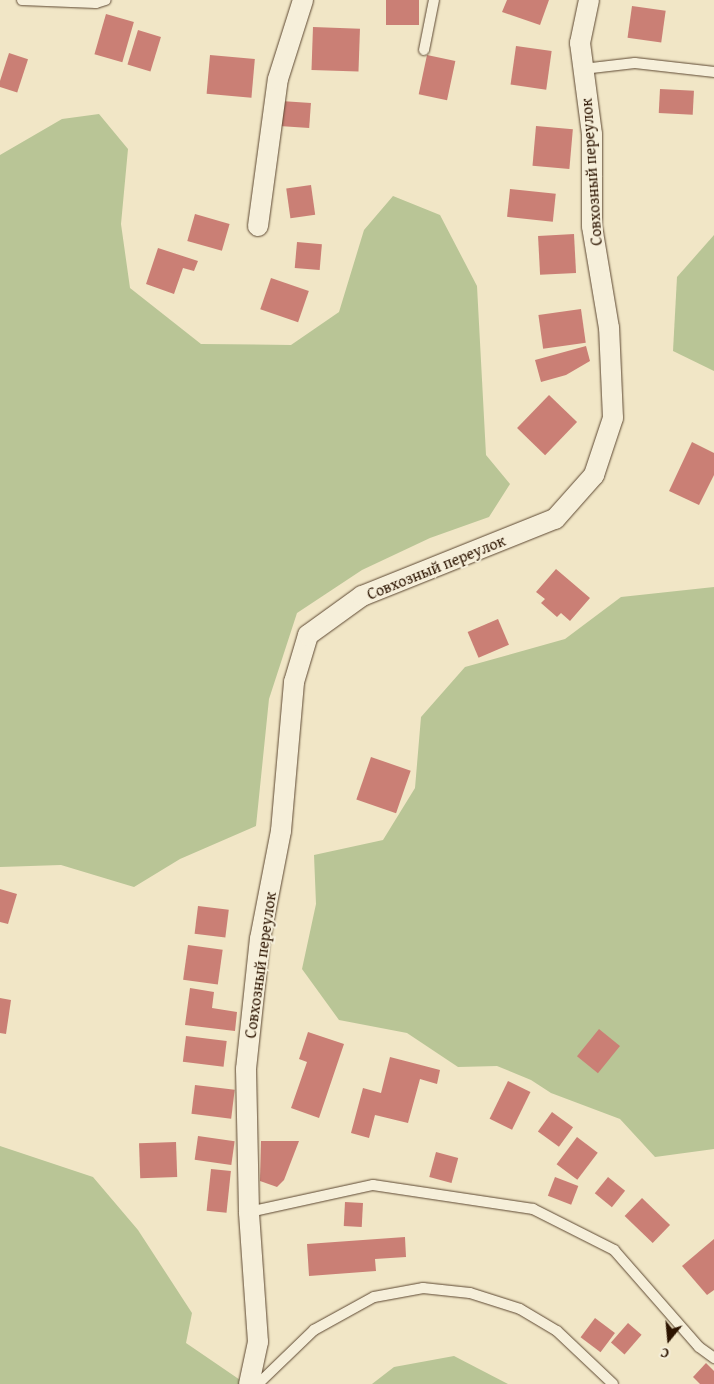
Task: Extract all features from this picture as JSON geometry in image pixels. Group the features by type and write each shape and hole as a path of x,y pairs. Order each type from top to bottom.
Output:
{"street":[{"path":"258,226 278,79 304,0"},
{"name":"Совхозный переулок","path":"249,1384 258,1342 249,1212 248,1050 260,938 281,831 294,682 308,635 362,596 555,519 594,475 612,418 609,328 592,226 592,134 580,42 589,0"}],"lane":[{"path":"22,0 96,3 106,0"},
{"path":"424,50 434,0"},
{"path":"583,68 636,63 714,72"},
{"path":"249,1212 373,1185 533,1209 614,1250 699,1348 714,1358"},
{"path":"258,1384 314,1330 374,1297 423,1288 470,1293 520,1309 557,1331 613,1384"}],"green space":[{"path":"99,114 128,149 121,224 130,288 201,344 291,345 339,312 364,230 393,196 440,215 477,286 486,455 510,484 489,517 430,538 362,570 297,613 269,699 256,826 180,859 134,887 61,865 0,867 0,155 62,119"},
{"path":"714,235 714,371 673,351 677,277"},
{"path":"714,587 714,1149 655,1157 620,1119 551,1093 531,1080 497,1066 458,1067 407,1033 339,1020 302,969 316,904 314,855 383,840 415,788 421,717 465,667 565,639 621,597"},
{"path":"0,1146 93,1177 138,1230 192,1313 186,1343 246,1384 0,1384"},
{"path":"454,1356 508,1384 372,1384 394,1367"}],"building":[{"path":"386,0 419,0 419,25 386,25"},
{"path":"507,0 549,0 540,25 502,12"},
{"path":"632,6 666,11 661,42 628,38"},
{"path":"106,14 134,22 122,62 94,54"},
{"path":"313,27 360,29 358,72 311,70"},
{"path":"138,30 161,37 150,71 127,64"},
{"path":"516,46 552,51 546,90 511,85"},
{"path":"9,53 28,59 17,92 0,87 0,81"},
{"path":"210,55 255,59 251,98 207,94"},
{"path":"427,55 455,61 447,100 419,94"},
{"path":"660,89 694,91 693,115 659,113"},
{"path":"281,101 311,103 309,128 279,126"},
{"path":"536,126 573,129 569,169 533,166"},
{"path":"311,185 315,215 290,218 286,188"},
{"path":"510,189 556,194 553,222 507,217"},
{"path":"195,214 230,224 222,251 187,241"},
{"path":"574,234 576,273 540,275 538,236"},
{"path":"297,242 322,244 320,270 295,268"},
{"path":"158,248 198,261 194,271 183,268 174,294 146,284"},
{"path":"271,278 309,291 298,322 260,309"},
{"path":"581,309 586,343 543,349 538,315"},
{"path":"586,346 590,361 566,375 541,382 535,360"},
{"path":"549,395 577,422 545,455 517,428"},
{"path":"692,442 714,453 714,475 699,505 669,491"},
{"path":"556,569 590,598 570,621 561,613 557,617 541,603 545,599 536,592"},
{"path":"498,619 509,645 479,658 468,632"},
{"path":"371,757 411,771 396,813 356,800"},
{"path":"0,889 17,894 8,924 0,922"},
{"path":"198,906 229,910 225,938 195,934"},
{"path":"188,945 223,950 218,985 183,980"},
{"path":"190,988 214,992 212,1008 237,1012 235,1031 185,1025"},
{"path":"0,998 11,1000 6,1034 0,1033"},
{"path":"599,1029 620,1046 598,1073 577,1056"},
{"path":"308,1032 344,1044 319,1118 291,1108 307,1062 299,1059"},
{"path":"186,1036 227,1041 224,1067 183,1062"},
{"path":"390,1057 440,1070 437,1084 420,1079 408,1123 375,1115 369,1138 351,1133 363,1088 381,1093"},
{"path":"508,1081 530,1092 512,1130 490,1119"},
{"path":"195,1085 235,1090 231,1119 191,1114"},
{"path":"552,1112 573,1127 559,1147 538,1131"},
{"path":"198,1136 235,1141 231,1165 195,1160"},
{"path":"577,1137 598,1153 577,1180 557,1164"},
{"path":"261,1141 299,1141 284,1180 277,1187 260,1181"},
{"path":"176,1142 177,1177 140,1178 139,1143"},
{"path":"436,1152 458,1158 451,1183 429,1177"},
{"path":"211,1169 231,1171 227,1213 207,1211"},
{"path":"555,1177 578,1186 571,1205 548,1196"},
{"path":"608,1177 625,1191 612,1207 595,1193"},
{"path":"642,1198 670,1225 653,1243 625,1216"},
{"path":"345,1202 363,1203 362,1227 344,1226"},
{"path":"405,1237 406,1257 375,1259 376,1271 309,1276 307,1244"},
{"path":"714,1239 714,1290 707,1295 682,1266"},
{"path":"595,1318 615,1333 601,1352 581,1337"},
{"path":"628,1323 642,1335 625,1354 611,1343"},
{"path":"706,1363 714,1371 714,1384 700,1384 693,1377"}]}
